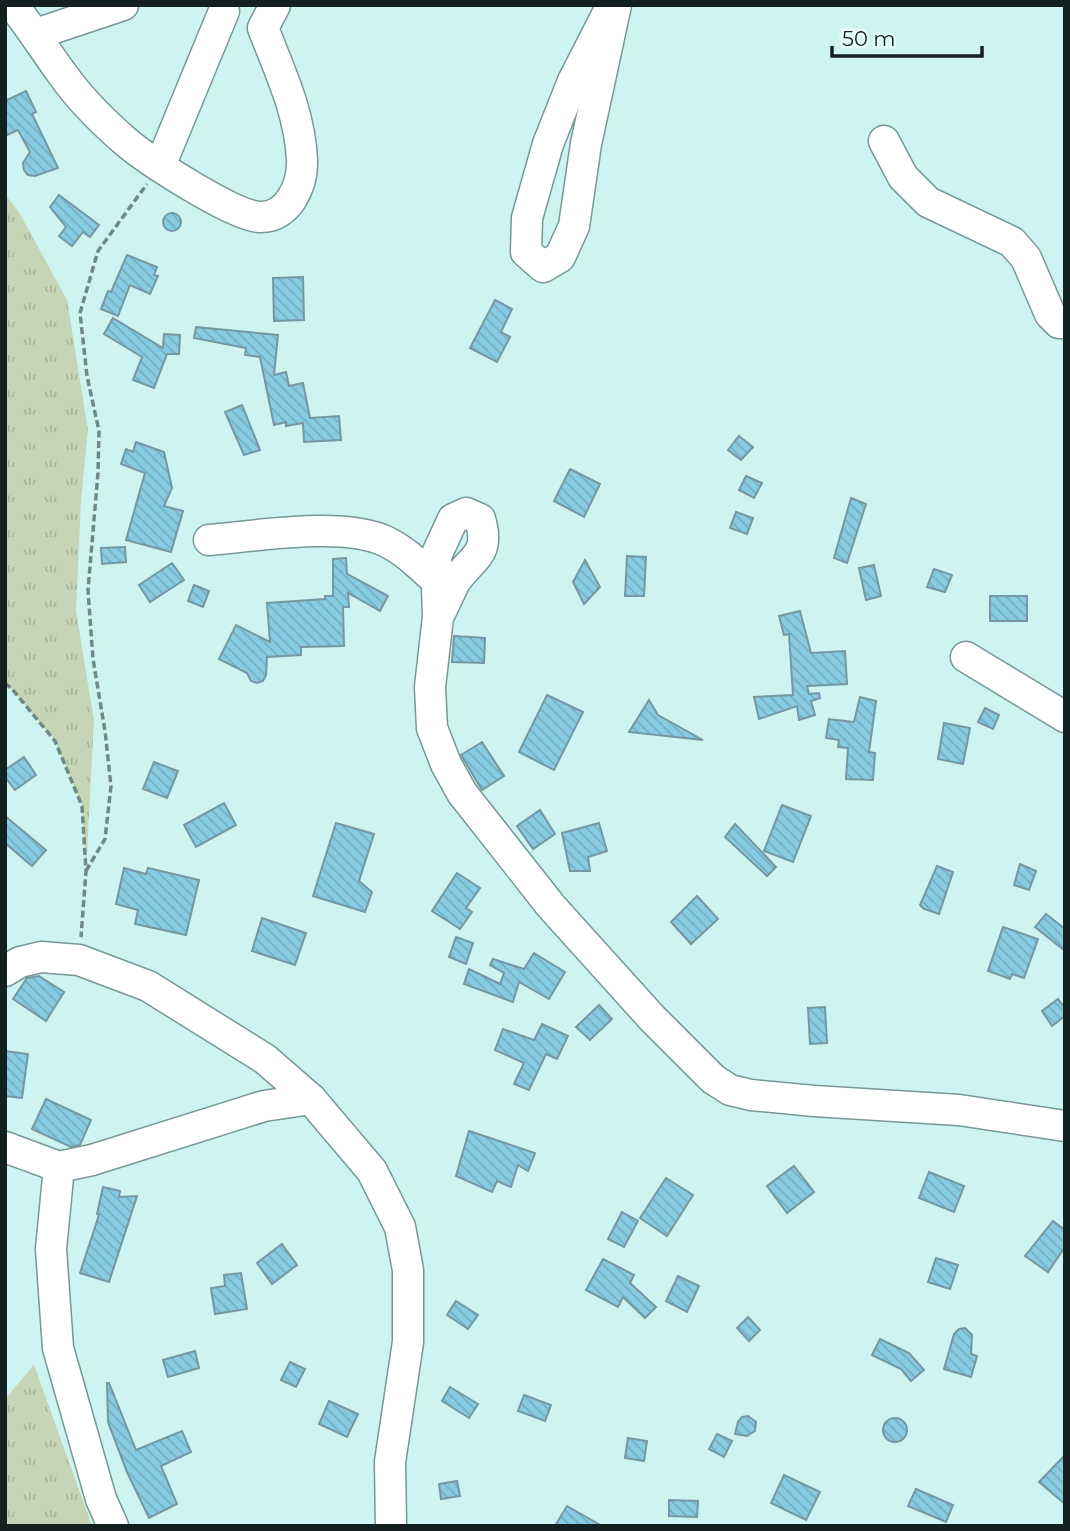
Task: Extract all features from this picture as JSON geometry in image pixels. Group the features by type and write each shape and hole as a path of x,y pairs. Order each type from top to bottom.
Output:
{"street":[{"path":"13,5 89,107 127,143 160,166 235,211 260,217 280,212 296,192 302,163 296,113 269,16 218,8 160,166"},
{"path":"36,34 123,5"},
{"path":"614,5 586,144 575,226 560,257 543,267 526,252 527,218 553,131 573,81 614,5"},
{"path":"884,141 902,177 928,202 1012,242 1026,258 1050,314 1059,323 1065,323"},
{"path":"438,617 456,581 476,559 485,537 480,519 466,513 453,519 436,556 438,617 430,687 432,728 446,764 462,793 551,906 652,1018 713,1079 730,1090 751,1095 959,1110 1065,1126"},
{"path":"209,540 348,531 384,540 405,552 438,582"},
{"path":"966,657 1065,718"},
{"path":"5,971 20,962 41,957 79,960 148,986 265,1059 310,1099 372,1171 400,1227 406,1259 408,1342 390,1462 391,1526"},
{"path":"5,1147 59,1167 92,1160 264,1106 310,1099"},
{"path":"59,1167 51,1249 58,1348 101,1499 113,1526"}],"path":[{"path":"86,871 106,839 111,786 106,731 93,659 88,590 99,431 87,376 80,313 98,251 160,166"},
{"path":"5,683 55,741 82,806 86,871 79,960"}],"green space":[{"path":"5,194 20,214 67,300 88,430 81,500 76,611 94,721 86,871 82,806 55,741 12,689 5,686"},
{"path":"34,1365 92,1526 5,1526 5,1399"}],"building":[{"path":"26,91 36,112 32,114 58,168 35,176 28,175 24,170 23,163 30,152 18,130 5,136 5,101"},
{"path":"59,195 99,225 90,237 83,232 72,246 59,236 66,227 50,207"},
{"path":"168,213 176,213 181,222 179,229 168,231 163,226 163,218"},
{"path":"127,255 157,267 154,275 158,276 150,294 130,285 118,316 101,309"},
{"path":"303,277 304,320 274,321 273,278"},
{"path":"495,300 512,309 501,332 510,337 497,362 470,348"},
{"path":"113,318 163,348 164,334 180,335 179,354 167,354 154,388 133,380 142,357 104,334"},
{"path":"196,327 278,335 274,375 286,372 289,386 303,383 310,418 339,416 341,440 304,442 303,423 286,426 286,422 274,425 260,357 245,355 246,348 194,338"},
{"path":"242,405 260,450 244,455 225,412"},
{"path":"739,436 753,447 741,460 728,450"},
{"path":"136,442 164,452 172,488 164,506 183,511 171,552 126,540 145,473 121,464 126,449 133,452"},
{"path":"570,469 600,484 584,517 554,501"},
{"path":"746,476 762,483 754,498 739,490"},
{"path":"851,498 866,504 847,563 834,558"},
{"path":"736,512 753,518 747,534 730,528"},
{"path":"125,547 126,562 102,564 101,548"},
{"path":"627,556 646,557 644,596 625,596"},
{"path":"346,558 347,574 388,596 380,611 348,593 349,607 343,607 344,646 301,647 301,655 267,657 266,675 263,681 257,683 251,681 247,673 219,659 236,625 270,642 267,603 325,599 325,596 333,596 333,559"},
{"path":"585,560 600,587 584,604 573,582"},
{"path":"172,563 184,580 150,602 139,585"},
{"path":"874,565 881,596 866,600 859,568"},
{"path":"934,569 952,575 945,592 927,587"},
{"path":"194,585 209,591 203,607 188,601"},
{"path":"990,596 1027,596 1027,621 990,621"},
{"path":"800,611 811,653 845,651 847,684 807,686 809,694 819,693 820,698 811,701 815,715 799,720 797,706 759,719 754,697 793,695 789,634 784,635 779,616"},
{"path":"454,636 485,638 484,663 452,662"},
{"path":"547,695 583,712 554,770 519,752"},
{"path":"860,697 876,701 869,752 875,753 873,780 846,779 848,748 838,747 839,740 826,738 829,719 854,722"},
{"path":"649,700 658,715 703,740 629,732"},
{"path":"985,708 999,715 993,729 978,722"},
{"path":"944,723 970,728 963,764 938,759"},
{"path":"482,742 504,776 482,790 461,755"},
{"path":"24,757 36,775 15,790 5,777 5,770"},
{"path":"154,762 178,771 167,798 143,789"},
{"path":"224,803 236,825 196,847 184,825"},
{"path":"782,805 811,816 793,862 764,851"},
{"path":"540,810 555,834 533,849 517,826"},
{"path":"5,816 46,850 32,866 5,843"},
{"path":"336,823 374,834 359,881 372,892 365,912 313,896"},
{"path":"599,823 607,851 588,857 590,871 570,871 562,833"},
{"path":"735,824 776,867 767,876 725,837"},
{"path":"1020,864 1036,871 1029,890 1014,885"},
{"path":"937,866 953,872 939,914 920,905"},
{"path":"124,868 146,874 148,868 199,880 186,935 135,924 138,910 116,904"},
{"path":"457,873 480,888 466,908 472,912 460,929 432,911"},
{"path":"697,896 718,919 691,944 671,922"},
{"path":"1046,914 1065,929 1065,951 1035,927"},
{"path":"262,918 306,933 295,965 252,951"},
{"path":"1003,927 1038,939 1024,978 1012,974 1010,979 988,971"},
{"path":"456,937 473,943 466,964 449,957"},
{"path":"534,953 565,972 549,999 519,982 513,1002 464,984 469,969 500,984 504,973 490,965 493,959 524,969"},
{"path":"39,976 64,992 46,1021 13,999 27,978"},
{"path":"1058,999 1065,1008 1065,1016 1052,1026 1042,1011"},
{"path":"599,1005 612,1019 590,1040 576,1027"},
{"path":"825,1007 827,1043 810,1044 808,1008"},
{"path":"542,1024 568,1036 557,1059 546,1054 529,1090 514,1084 524,1063 495,1050 503,1029 534,1040"},
{"path":"5,1051 28,1054 22,1098 5,1096"},
{"path":"46,1099 91,1120 80,1145 71,1147 32,1129"},
{"path":"469,1131 535,1153 528,1171 518,1165 511,1187 497,1181 492,1192 456,1176"},
{"path":"794,1166 814,1192 787,1213 767,1186"},
{"path":"929,1172 964,1186 954,1212 919,1198"},
{"path":"666,1178 693,1195 667,1236 640,1218"},
{"path":"103,1187 120,1191 119,1197 137,1196 109,1282 80,1273 99,1215 97,1214"},
{"path":"622,1212 638,1221 624,1247 608,1239"},
{"path":"1053,1221 1065,1230 1065,1247 1048,1272 1025,1256"},
{"path":"282,1244 297,1265 272,1284 257,1263"},
{"path":"936,1258 958,1265 950,1289 928,1282"},
{"path":"603,1259 634,1275 630,1283 656,1307 645,1318 623,1297 618,1307 586,1290"},
{"path":"241,1273 247,1309 215,1314 211,1288 225,1286 224,1275"},
{"path":"678,1276 699,1286 687,1312 666,1301"},
{"path":"456,1301 478,1315 468,1329 447,1315"},
{"path":"748,1317 760,1330 749,1341 737,1328"},
{"path":"965,1328 972,1335 971,1354 977,1356 971,1377 944,1369 954,1334"},
{"path":"880,1339 909,1353 924,1370 911,1381 901,1369 872,1355"},
{"path":"195,1351 199,1368 168,1377 163,1360"},
{"path":"290,1362 305,1369 296,1387 281,1380"},
{"path":"107,1383 136,1450 182,1431 191,1452 161,1466 177,1504 149,1518 127,1472 108,1422"},
{"path":"450,1387 478,1404 469,1418 442,1401"},
{"path":"524,1395 551,1405 545,1421 518,1411"},
{"path":"329,1401 358,1414 347,1437 319,1424"},
{"path":"748,1416 756,1422 755,1431 747,1436 735,1434 738,1422 742,1417"},
{"path":"895,1418 904,1421 907,1430 904,1439 895,1442 886,1439 883,1430 886,1421"},
{"path":"717,1434 732,1441 724,1457 709,1449"},
{"path":"628,1438 647,1441 644,1461 625,1458"},
{"path":"1065,1455 1065,1504 1039,1482"},
{"path":"784,1475 820,1492 806,1520 771,1503"},
{"path":"457,1481 460,1496 441,1499 439,1484"},
{"path":"916,1489 953,1505 946,1522 908,1506"},
{"path":"669,1500 698,1501 697,1517 669,1516"},
{"path":"567,1506 602,1526 555,1526"}]}
